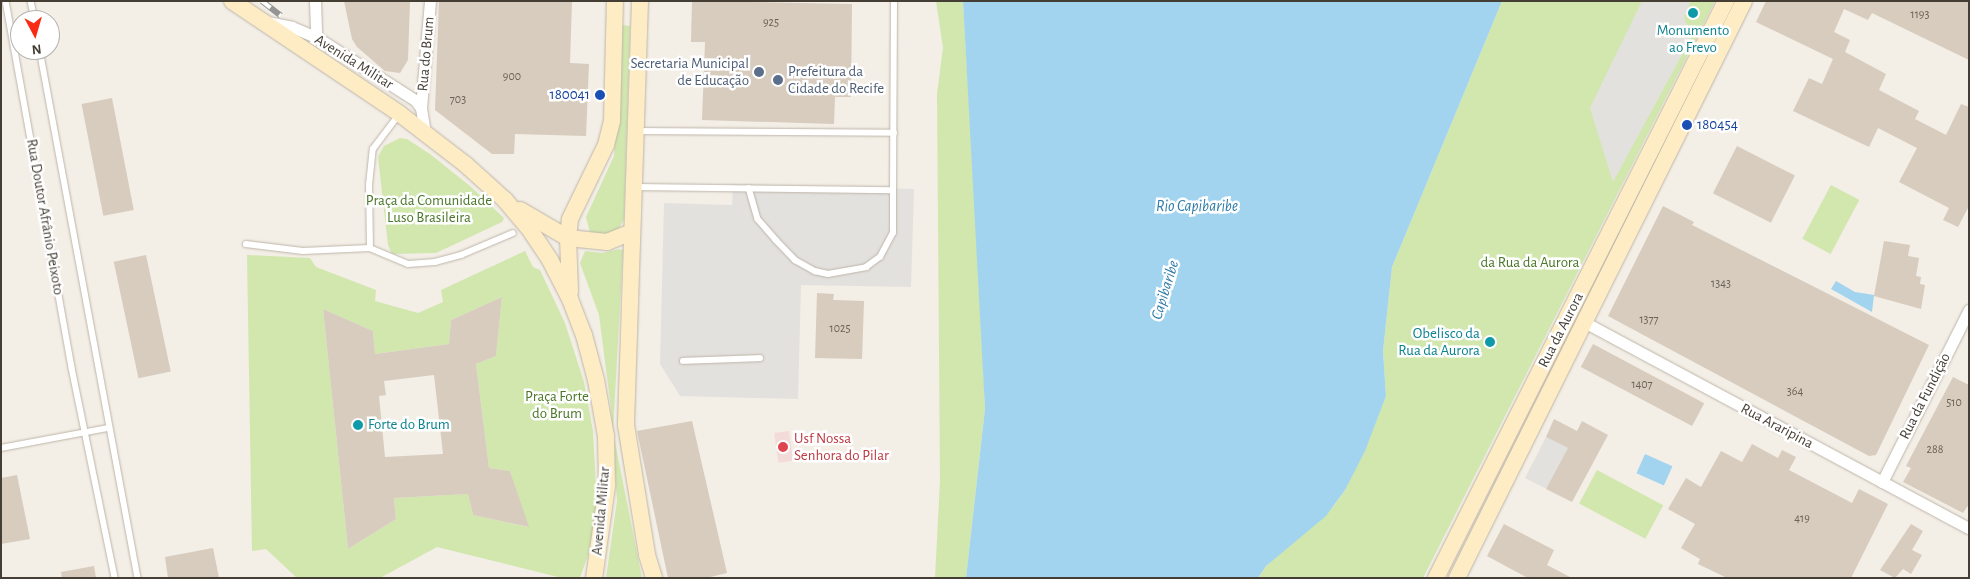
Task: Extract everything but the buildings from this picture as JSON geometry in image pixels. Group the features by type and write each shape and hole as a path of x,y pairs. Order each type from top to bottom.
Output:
{"main road":[{"name":"Avenida Militar","path":"232,1 400,114 505,200 568,238"},
{"path":"570,299 568,238 574,205 606,145 612,121 615,1"},
{"name":"Rua da Aurora","path":"1436,578 1726,1"},
{"name":"Rua da Aurora","path":"1457,578 1586,323 1744,1"},
{"name":"Avenida Militar","path":"642,4 626,425 647,555 654,578"},
{"name":"Avenida Militar","path":"505,200 528,227 570,299 596,380 606,436 607,486 594,578"},
{"path":"568,238 607,242 632,232"}],"street":[{"path":"315,1 316,38"},
{"name":"Rua do Brum","path":"421,108 430,1"},
{"name":"Avenida Militar","path":"258,20 292,26 316,38 415,100 421,108"},
{"path":"421,108 425,133"},
{"name":"Rua da Fundição","path":"1882,482 1969,310"},
{"name":"Rua Araripina","path":"1586,323 1969,528"}],"lane":[{"name":"Rua Doutor Afrânio Peixoto","path":"6,1 85,433 115,578"},
{"path":"749,188 758,218 796,260 815,272 828,274 866,267 880,257 892,233 894,1"},
{"name":"Rua Doutor Afrânio Peixoto","path":"42,60 108,428 138,578"},
{"path":"370,248 369,185 373,149 400,114"},
{"path":"637,131 894,133"},
{"path":"635,187 893,190"},
{"path":"246,244 303,251 370,248 408,264 436,262 462,255 513,233"},
{"path":"683,361 760,358"},
{"path":"1,448 108,428"}],"shaded area":[{"path":"1642,1 1691,1 1684,17 1691,38 1613,182 1590,108"},
{"path":"733,184 914,189 911,287 801,285 798,399 680,396 660,364 664,203 732,205"},
{"name":"Usf Nossa Senhora do Pilar","path":"789,431 793,461 778,463 774,433"},
{"path":"1546,437 1568,448 1547,489 1525,478"}],"green space":[{"path":"936,1 963,1 981,308 985,409 966,578 935,578 940,481 937,94 943,48"},
{"name":"da Rua da Aurora","path":"1502,1 1715,1 1423,578 1258,578 1266,566 1333,507 1345,490 1386,396 1383,351 1392,267"},
{"path":"622,25 630,26 624,219 619,229 610,235 590,233 586,217 614,156"},
{"name":"Praça da Comunidade Luso Brasileira","path":"400,138 407,139 430,154 470,186 504,218 502,222 436,253 392,254 388,245 378,157 384,146"},
{"path":"1831,185 1859,200 1831,254 1802,239"},
{"path":"619,249 623,250 613,432 642,578 606,578 617,501 611,408 599,315 580,263 585,251 602,253"},
{"name":"Praça Forte do Brum","path":"525,251 533,267 540,270 565,323 584,382 593,431 597,505 589,552 580,578 562,578 437,547 380,578 297,578 266,549 252,551 247,255 310,258 316,267 376,290 375,301 418,313 443,302 441,290","holes":["502,297 496,356 476,364 489,468 510,471 528,527 473,515 468,494 394,498 396,519 348,549 323,309 373,331 375,354 449,344 451,320"]},
{"path":"1597,470 1663,505 1645,539 1579,504"}],"water":[{"name":"Rio Capibaribe","path":"963,1 1502,1 1392,267 1383,351 1386,396 1365,451 1345,490 1326,516 1266,566 1258,578 966,578 985,409"},
{"path":"1836,281 1855,292 1874,295 1872,312 1831,289"},
{"path":"1645,454 1672,466 1664,485 1636,473"}],"railway":[{"path":"262,1 281,16"}],"place":[{"name":"Monumento ao Frevo","path":"1693,13"},
{"name":"Secretaria Municipal de Educação","path":"759,72"},
{"name":"Prefeitura da Cidade do Recife","path":"778,80"},
{"name":"180041","path":"600,95"},
{"name":"180454","path":"1687,125"},
{"name":"Obelisco da Rua da Aurora","path":"1490,342"},
{"name":"Forte do Brum","path":"358,425"},
{"name":"Usf Nossa Senhora do Pilar","path":"783,447"}],"water label":[{"name":"Capibaribe","path":"1165,290"}]}
